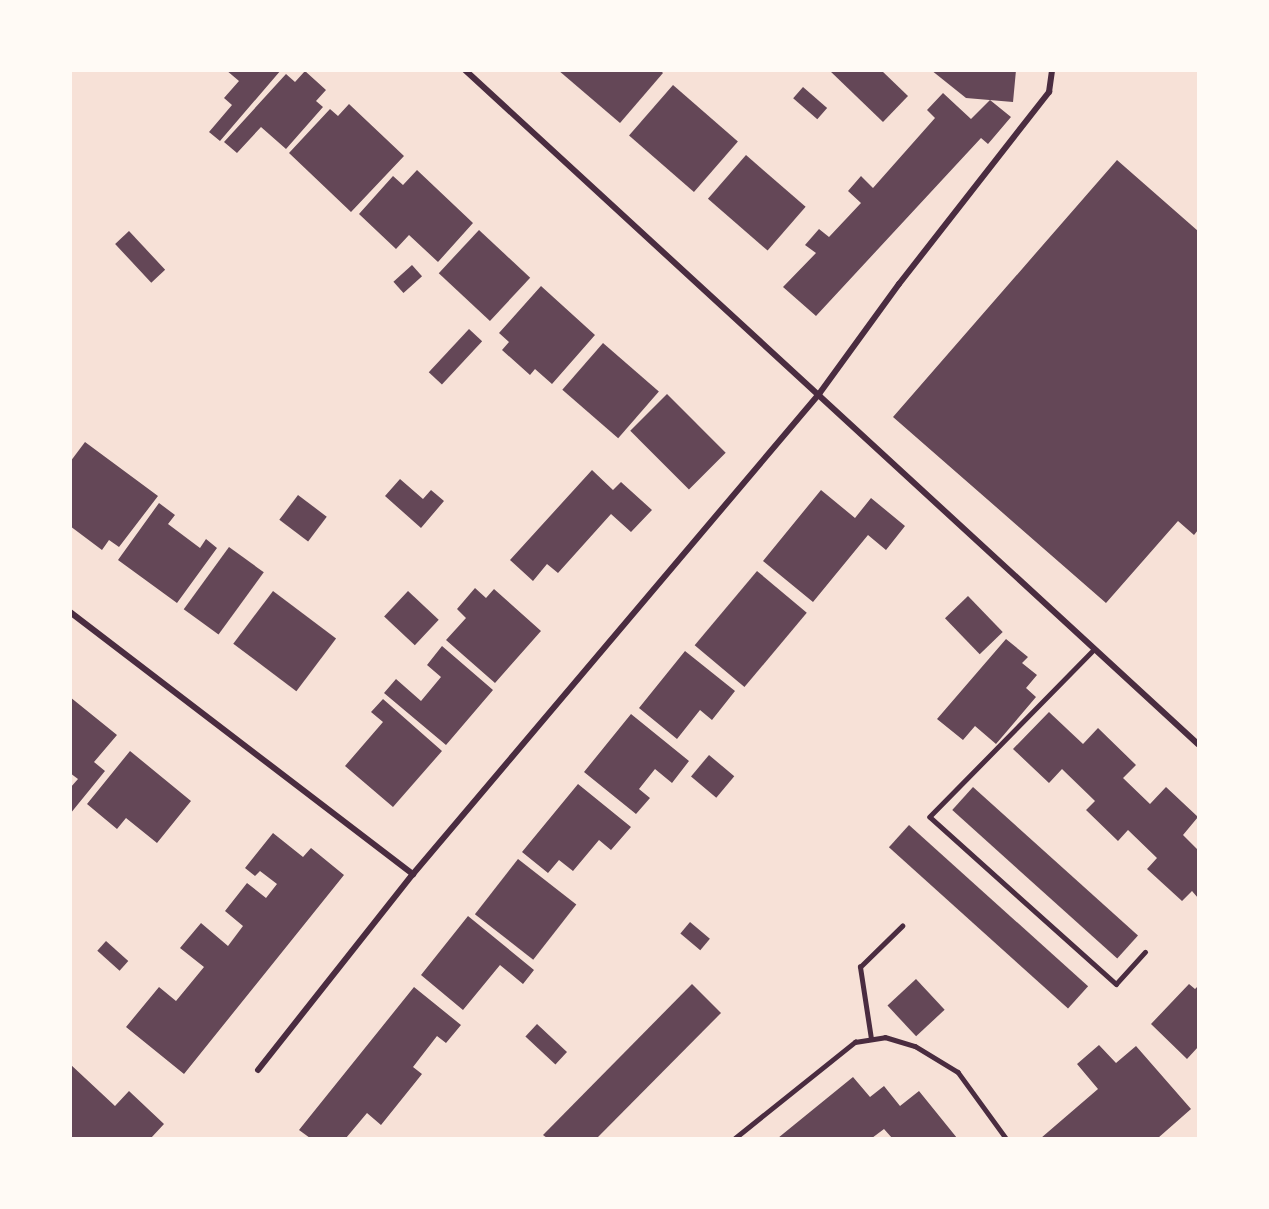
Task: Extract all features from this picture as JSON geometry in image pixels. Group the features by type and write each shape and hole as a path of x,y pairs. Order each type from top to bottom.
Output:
{"street":[{"path":"465,70 1198,744"},
{"path":"258,1070 413,874 819,394 899,284 1049,92 1052,70"},
{"path":"70,612 413,874"}],"lane":[{"path":"1094,650 930,817 1116,984 1144,952"},
{"path":"871,1039 860,967 902,926"},
{"path":"735,1138 855,1042 885,1037 915,1046 958,1072 1006,1138"}],"building":[{"path":"226,70 281,70 220,141 209,132 232,105 224,98 239,81"},
{"path":"558,70 660,70 663,73 620,123"},
{"path":"829,70 881,70 908,96 883,122"},
{"path":"931,70 1016,70 1013,102 966,98"},
{"path":"305,71 326,90 316,101 323,107 286,149 261,127 237,153 224,142 286,74 295,82"},
{"path":"673,85 738,141 694,192 629,136"},
{"path":"803,87 827,108 817,119 793,98"},
{"path":"943,93 971,119 990,100 1011,117 988,144 981,138 816,316 783,287 816,253 805,245 819,229 829,237 861,203 848,191 861,176 873,188 935,118 927,110"},
{"path":"349,104 404,156 351,212 289,153 330,109 338,116"},
{"path":"746,155 806,207 768,251 708,199"},
{"path":"1117,160 1198,231 1198,530 1194,535 1178,521 1106,603 893,417"},
{"path":"417,170 473,223 438,262 409,235 396,249 359,214 393,176 403,185"},
{"path":"479,230 530,278 490,321 439,273"},
{"path":"129,231 165,270 151,283 115,244"},
{"path":"412,265 422,276 403,293 393,282"},
{"path":"541,286 595,335 552,384 535,369 530,375 502,350 509,342 499,333"},
{"path":"469,329 482,341 442,384 429,372"},
{"path":"603,343 659,392 618,438 562,390"},
{"path":"667,394 726,453 689,489 630,431"},
{"path":"85,442 158,496 119,547 109,540 102,550 70,526 70,462"},
{"path":"592,470 613,490 621,482 652,510 631,532 611,514 558,573 547,564 533,581 510,560"},
{"path":"400,479 423,499 431,490 444,501 421,528 385,496"},
{"path":"821,490 855,518 871,498 905,526 886,550 868,535 813,602 763,561"},
{"path":"298,495 327,517 308,541 279,520"},
{"path":"159,503 175,515 168,524 200,548 206,539 217,548 177,603 118,560"},
{"path":"229,547 264,572 219,635 184,609"},
{"path":"757,571 807,613 744,687 695,645"},
{"path":"475,588 486,598 494,589 541,631 495,683 446,640 466,618 457,609"},
{"path":"273,591 336,639 296,691 233,644"},
{"path":"408,591 439,620 415,645 384,617"},
{"path":"968,596 1003,632 980,654 945,618"},
{"path":"1006,639 1028,657 1022,663 1037,675 1026,688 1036,697 996,744 975,726 963,740 937,719"},
{"path":"442,646 493,690 446,745 384,693 396,679 421,701 441,677 427,665"},
{"path":"685,651 735,691 712,720 700,710 677,739 639,708"},
{"path":"70,697 117,735 94,762 105,771 70,814 70,788 78,779 70,773"},
{"path":"383,699 442,751 393,807 345,766 383,722 371,712"},
{"path":"1049,712 1083,744 1098,728 1136,765 1123,778 1150,804 1166,787 1198,817 1183,835 1198,850 1198,898 1192,891 1182,901 1147,869 1157,858 1128,830 1118,841 1086,810 1095,801 1062,769 1049,783 1013,749"},
{"path":"631,714 689,761 672,783 655,769 639,789 650,798 636,814 584,772"},
{"path":"130,751 191,801 157,843 126,818 117,829 87,804"},
{"path":"709,755 734,776 716,798 691,776"},
{"path":"578,784 631,827 611,850 599,840 573,871 559,860 548,873 522,852"},
{"path":"973,787 1138,936 1117,959 952,810"},
{"path":"909,825 1088,986 1068,1009 889,847"},
{"path":"273,833 303,857 311,848 344,875 184,1074 126,1027 159,987 176,1001 204,967 180,948 201,923 228,946 243,926 225,911 247,883 266,898 277,884 260,871 255,876 245,868"},
{"path":"518,859 576,905 533,960 475,914"},
{"path":"468,916 534,970 523,984 500,965 463,1010 421,975"},
{"path":"690,922 710,939 700,950 680,933"},
{"path":"106,941 128,961 120,971 97,951"},
{"path":"916,979 945,1010 916,1036 887,1006"},
{"path":"692,984 721,1013 597,1138 547,1138 543,1135"},
{"path":"1189,984 1195,989 1198,986 1198,1047 1187,1059 1151,1024"},
{"path":"414,987 461,1025 446,1043 437,1036 413,1067 422,1074 381,1125 367,1113 346,1138 310,1138 299,1130"},
{"path":"537,1024 567,1052 555,1064 525,1036"},
{"path":"1099,1045 1116,1063 1136,1046 1191,1109 1158,1138 1041,1138 1098,1089 1077,1064"},
{"path":"70,1064 115,1106 129,1091 164,1124 151,1138 70,1138"},
{"path":"853,1077 870,1097 884,1086 900,1106 919,1091 957,1138 892,1138 884,1129 872,1138 778,1138"}]}
